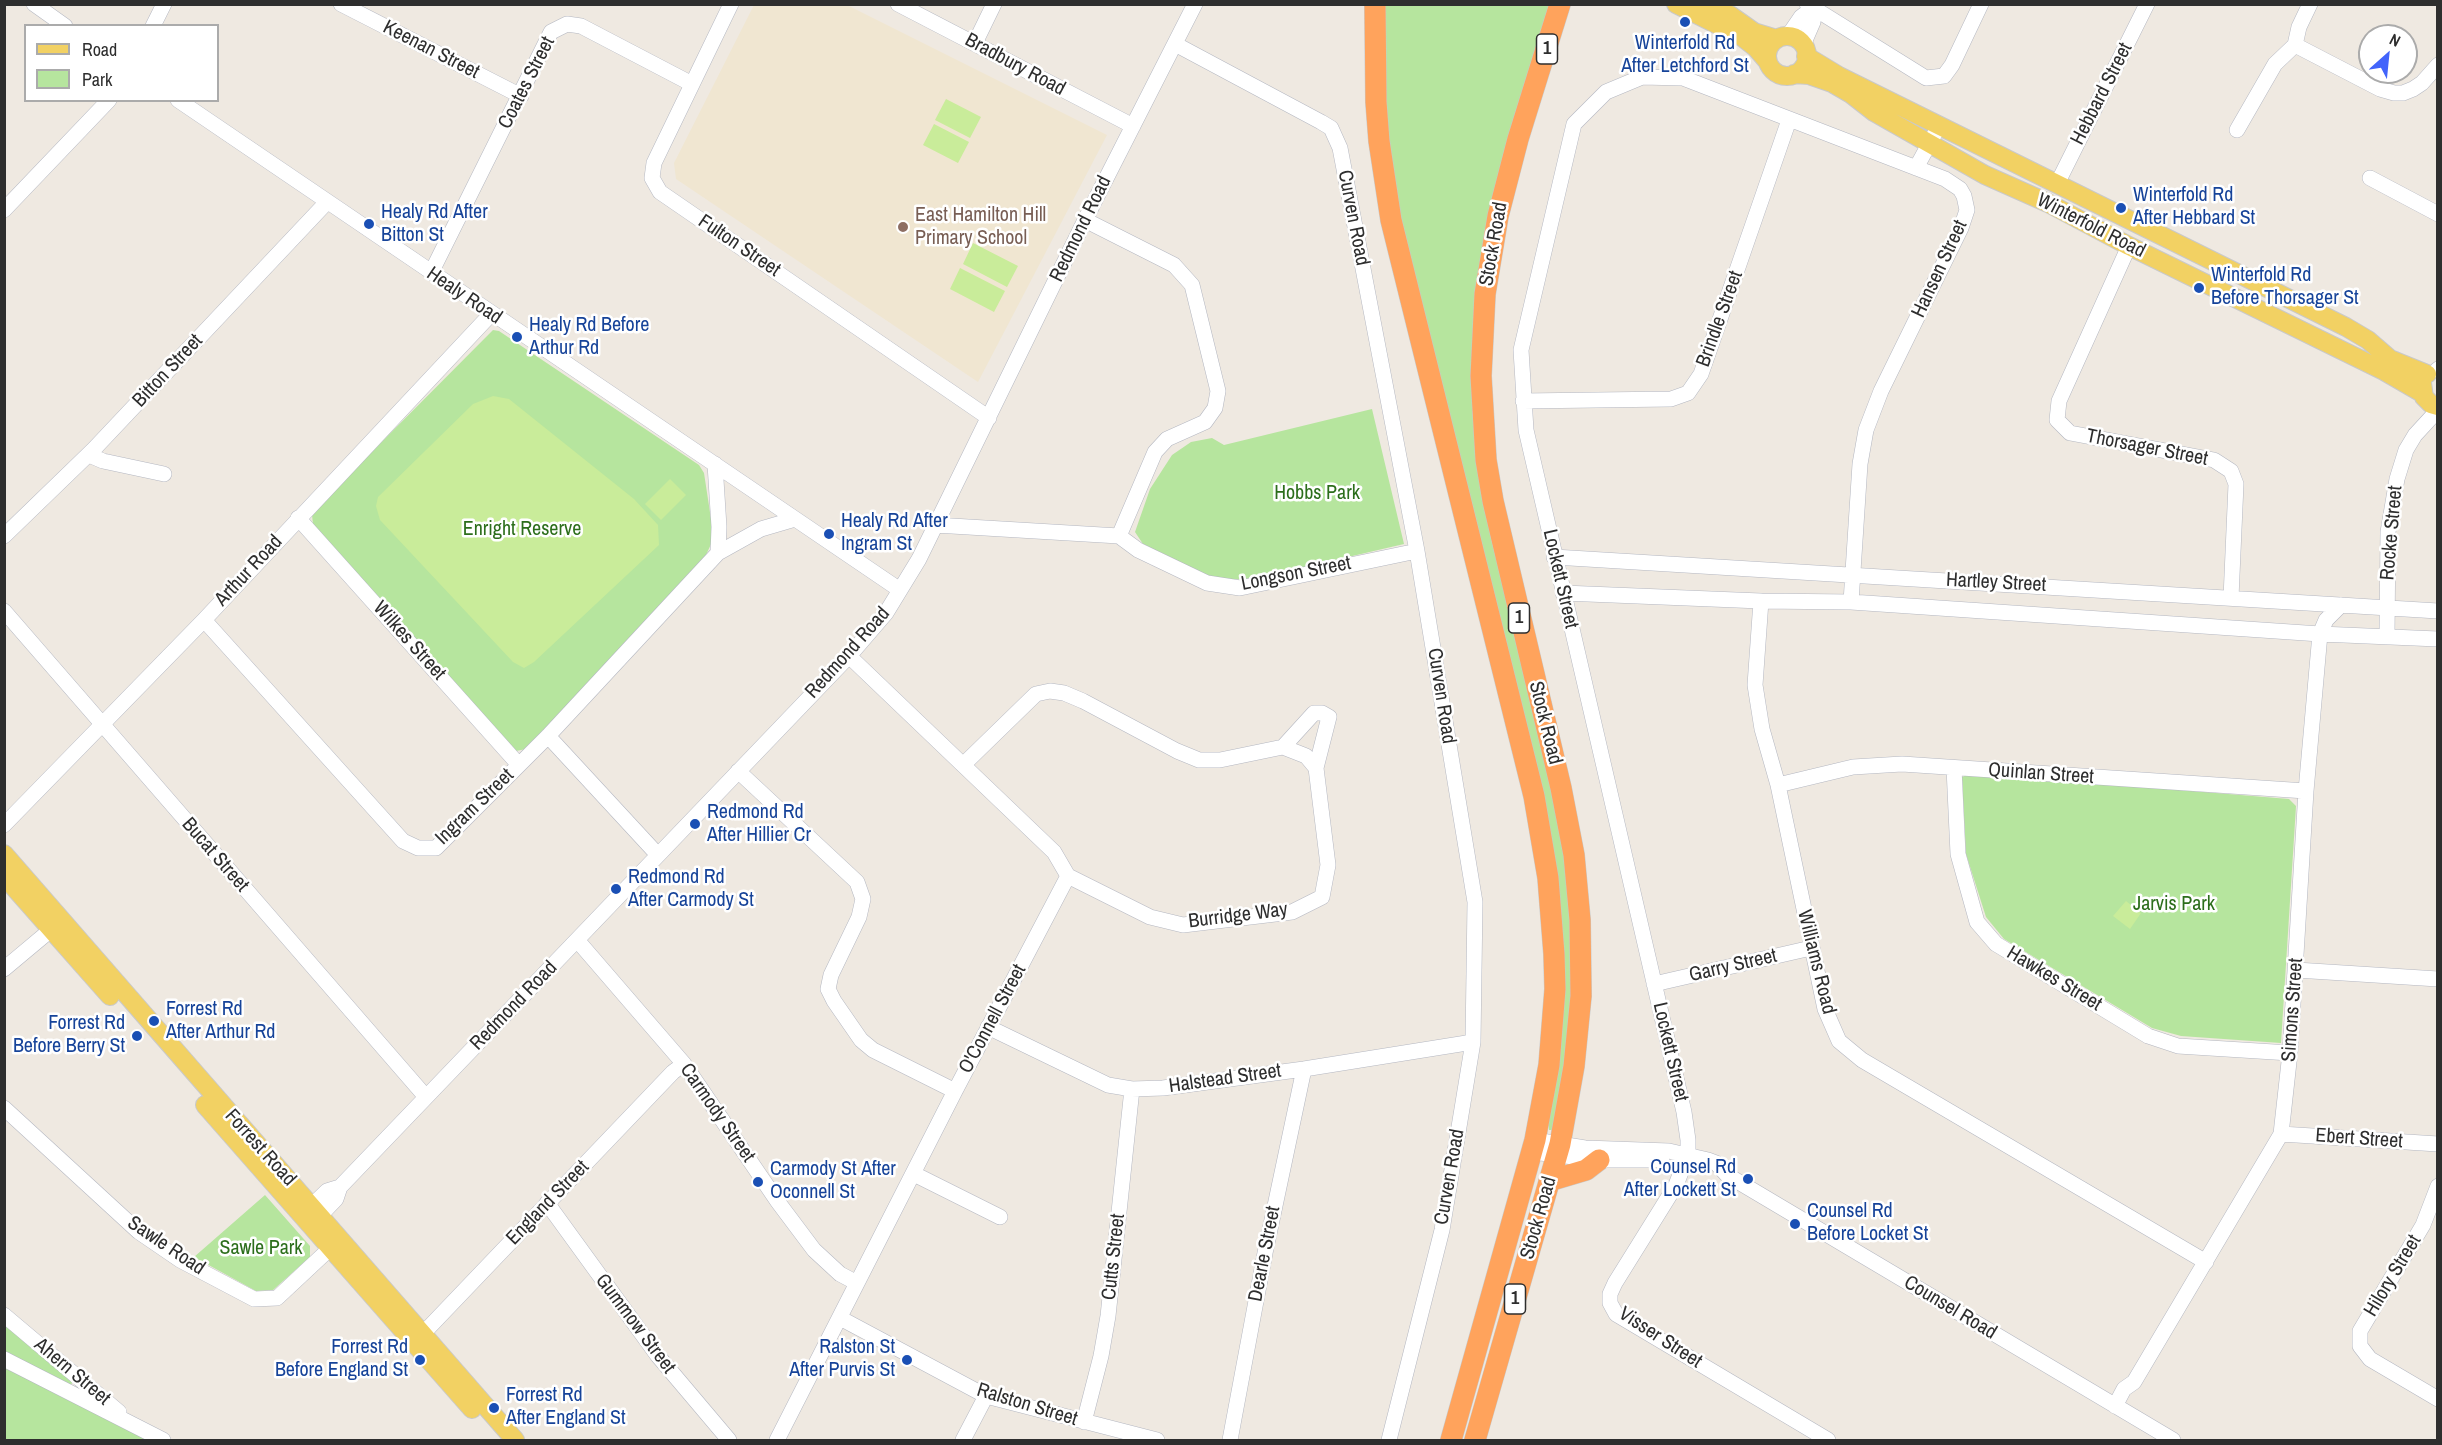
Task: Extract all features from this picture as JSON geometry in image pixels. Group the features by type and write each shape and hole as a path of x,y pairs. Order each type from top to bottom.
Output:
{"highway":[{"name":"Stock Road","path":"1375,4 1376,102 1379,141 1391,220 1534,796 1548,878 1554,954 1555,989 1549,1065 1534,1146 1451,1440"},
{"name":"Stock Road","path":"1475,1440 1558,1150 1574,1066 1581,996 1577,889 1563,800 1493,501 1486,460 1481,376 1485,294 1498,216 1515,149 1560,4"},
{"path":"1549,1181 1586,1170 1599,1160"}],"main road":[{"path":"1676,4 1742,37 1768,62"},
{"name":"Winterfold Road","path":"1702,4 1730,15 1754,32 1793,44 1839,76 2346,327 2368,340 2390,359 2435,371"},
{"path":"1768,62 1767,51 1793,44 1803,67 1794,74"},
{"name":"Winterfold Road","path":"1768,62 1778,73 1809,75 1832,83 1874,112 1985,175 2048,203 2129,246 2378,368 2430,402"},
{"path":"2430,402 2422,384 2435,371"},
{"name":"Forrest Road","path":"4,854 56,925 418,1340 500,1440"},
{"name":"Forrest Road","path":"4,876 56,925"},
{"name":"Forrest Road","path":"418,1340 515,1440"}],"street":[{"path":"34,4 62,24"},
{"path":"154,24 164,4"},
{"name":"Keenan Street","path":"341,4 370,11 521,96"},
{"name":"Fulton Street","path":"731,4 654,163 652,178 660,192 989,418"},
{"name":"Bradbury Road","path":"898,4 1132,126"},
{"path":"975,43 994,4"},
{"name":"Redmond Road","path":"311,1216 327,1191 340,1187 849,656 886,613 935,525 1085,220 1195,4"},
{"path":"1793,44 1801,17 1812,6 1926,78 1944,76 1952,65 1982,4"},
{"name":"Hebbard Street","path":"2057,184 2147,4"},
{"path":"2237,130 2275,64 2295,45 2299,27 2310,4"},
{"name":"Coates Street","path":"431,273 551,32 567,24 582,26 692,84"},
{"name":"Curven Road","path":"1175,44 1331,128 1340,148 1417,551 1475,902 1473,1042 1442,1230 1389,1440"},
{"path":"2295,45 2380,89 2394,93 2403,93 2413,89 2422,83 2438,65"},
{"name":"Lockett Street","path":"1683,78 1642,77 1606,92 1574,124 1521,350 1526,430 1684,1112 1688,1140 1686,1159"},
{"name":"Hansen Street","path":"1683,78 1945,179 1960,189 1964,196 1967,210 1961,228 1869,418 1862,449 1851,602"},
{"path":"4,210 107,102"},
{"name":"Healy Road","path":"181,102 900,590"},
{"name":"Brindle Street","path":"1523,401 1671,399 1688,393 1701,374 1789,120"},
{"path":"1916,168 1939,126"},
{"path":"2370,178 2438,214"},
{"name":"Bitton Street","path":"4,536 88,455 327,202"},
{"path":"935,525 1119,536 1155,452 1167,439 1205,422 1215,408 1218,391 1192,285 1174,266 1085,220"},
{"name":"Thorsager Street","path":"2129,246 2059,401 2057,420 2070,433 2214,460 2231,471 2236,484 2231,597"},
{"name":"Arthur Road","path":"4,825 204,620 491,314"},
{"name":"Rocke Street","path":"2387,636 2388,532 2392,503 2401,464 2430,402"},
{"path":"88,455 103,461 164,474"},
{"path":"715,464 719,527 718,553"},
{"name":"Wilkes Street","path":"298,518 519,765"},
{"name":"Ingram Street","path":"204,620 403,841 418,848 436,848 549,736 718,553 761,529 795,519"},
{"name":"Longson Street","path":"1119,536 1138,550 1207,583 1240,588 1417,551"},
{"name":"Hartley Street","path":"1554,557 2438,611"},
{"name":"Hartley Street","path":"1563,593 1761,601 1851,602 2320,634 2438,639"},
{"name":"Williams Road","path":"1761,601 1755,685 1762,729 1778,785 1825,1009 1839,1041 1862,1060 2206,1262"},
{"name":"Simons Street","path":"2119,1408 2124,1389 2134,1382 2281,1134 2290,1053 2306,791 2320,634 2326,620 2341,605"},
{"name":"Bucat Street","path":"4,611 426,1097"},
{"path":"849,656 1054,852 1068,876"},
{"path":"963,765 1036,694 1050,691 1064,693 1083,701 1177,751 1199,760 1220,760 1283,747 1306,756 1316,768"},
{"name":"Burridge Way","path":"1068,876 1150,917 1183,925 1292,912 1322,897 1328,866 1316,768 1329,717 1322,713 1314,713 1283,747"},
{"path":"549,736 657,854"},
{"name":"Quinlan Street","path":"1778,785 1853,767 1902,764 2306,791"},
{"name":"Hawkes Street","path":"1954,768 1958,854 1977,922 1996,944 2148,1036 2178,1046 2290,1053"},
{"path":"738,771 857,882 863,900 859,917 831,975 828,989 834,1001 861,1040 873,1050 954,1091"},
{"name":"O'Connell Street","path":"777,1440 954,1091 1068,876"},
{"path":"4,969 56,925"},
{"name":"Carmody Street","path":"577,940 684,1064 778,1202 814,1250 840,1274 856,1283"},
{"name":"Garry Street","path":"1654,984 1811,948"},
{"path":"2296,970 2438,979"},
{"name":"Halstead Street","path":"988,1027 1108,1085 1132,1089 1163,1088 1304,1069 1473,1042"},
{"name":"England Street","path":"418,1340 547,1203 684,1064"},
{"name":"Dearle Street","path":"1230,1440 1265,1252 1304,1069"},
{"name":"Cutts Street","path":"1084,1422 1101,1356 1108,1316 1132,1089"},
{"name":"Sawle Road","path":"4,1108 139,1232 180,1260 254,1299 277,1298 335,1244"},
{"name":"Ebert Street","path":"2281,1134 2438,1144"},
{"name":"Counsel Road","path":"1534,1146 1599,1160 1686,1159"},
{"name":"Counsel Road","path":"1558,1150 1686,1159 1726,1174 2173,1440"},
{"name":"Visser Street","path":"1686,1159 1674,1190 1615,1283 1610,1294 1610,1303 1616,1314 1828,1440"},
{"path":"914,1173 1000,1217"},
{"name":"Hilory Street","path":"2438,1185 2423,1225 2360,1331 2360,1346 2370,1359 2438,1399"},
{"name":"Gummow Street","path":"547,1203 658,1356 729,1440"},
{"name":"Ahern Street","path":"4,1315 139,1428"},
{"name":"Ralston Street","path":"840,1318 986,1396 1157,1440"},
{"path":"4,1359 163,1440"},
{"path":"963,1440 986,1396"}],"shaded area":[{"name":"East Hamilton Hill Primary School","path":"754,5 847,5 1107,135 978,382 676,179 674,163"}],"green space":[{"path":"1383,5 1551,5 1472,374 1472,410 1490,534 1549,773 1570,888 1571,1028 1555,1130 1549,1130 1548,1121 1562,977 1401,221 1385,123"},
{"path":"946,99 981,117 970,138 935,120"},
{"path":"934,124 969,142 958,163 923,145"},
{"path":"973,243 1018,266 1007,287 963,264"},
{"path":"960,268 1005,291 994,312 950,289"},
{"name":"Enright Reserve","path":"493,330 499,331 699,465 704,473 713,532 712,542 706,555 526,749 516,751 508,746 313,524 312,515 314,510"},
{"path":"493,396 509,399 634,499 658,525 659,545 534,662 524,668 513,662 380,520 376,506 378,497 473,404"},
{"name":"Hobbs Park","path":"1372,409 1404,544 1249,580 1213,578 1143,544 1135,532 1150,489 1172,455 1191,442 1212,438 1224,445"},
{"path":"670,479 686,495 661,520 645,504"},
{"name":"Jarvis Park","path":"1972,773 2289,799 2296,806 2281,1043 2181,1036 2152,1028 2004,939 1986,917 1966,854 1962,777"},
{"path":"2126,901 2141,913 2130,929 2113,916"},
{"name":"Sawle Park","path":"265,1195 310,1246 310,1257 273,1290 256,1291 194,1257"},
{"path":"4,1324 73,1382 69,1387 5,1355"},
{"path":"5,1367 148,1440 5,1440"}],"place":[{"name":"Winterfold Rd After Letchford St","path":"1685,22"},
{"name":"Winterfold Rd After Hebbard St","path":"2121,208"},
{"name":"Healy Rd After Bitton St","path":"369,224"},
{"name":"East Hamilton Hill Primary School","path":"903,227"},
{"name":"Winterfold Rd Before Thorsager St","path":"2199,288"},
{"name":"Healy Rd Before Arthur Rd","path":"517,337"},
{"name":"Healy Rd After Ingram St","path":"829,534"},
{"name":"Redmond Rd After Hillier Cr","path":"695,824"},
{"name":"Redmond Rd After Carmody St","path":"616,889"},
{"name":"Forrest Rd After Arthur Rd","path":"154,1021"},
{"name":"Forrest Rd Before Berry St","path":"137,1036"},
{"name":"Counsel Rd After Lockett St","path":"1748,1179"},
{"name":"Carmody St After Oconnell St","path":"758,1182"},
{"name":"Counsel Rd Before Locket St","path":"1795,1224"},
{"name":"Forrest Rd Before England St","path":"420,1360"},
{"name":"Ralston St After Purvis St","path":"907,1360"},
{"name":"Forrest Rd After England St","path":"494,1408"}]}
